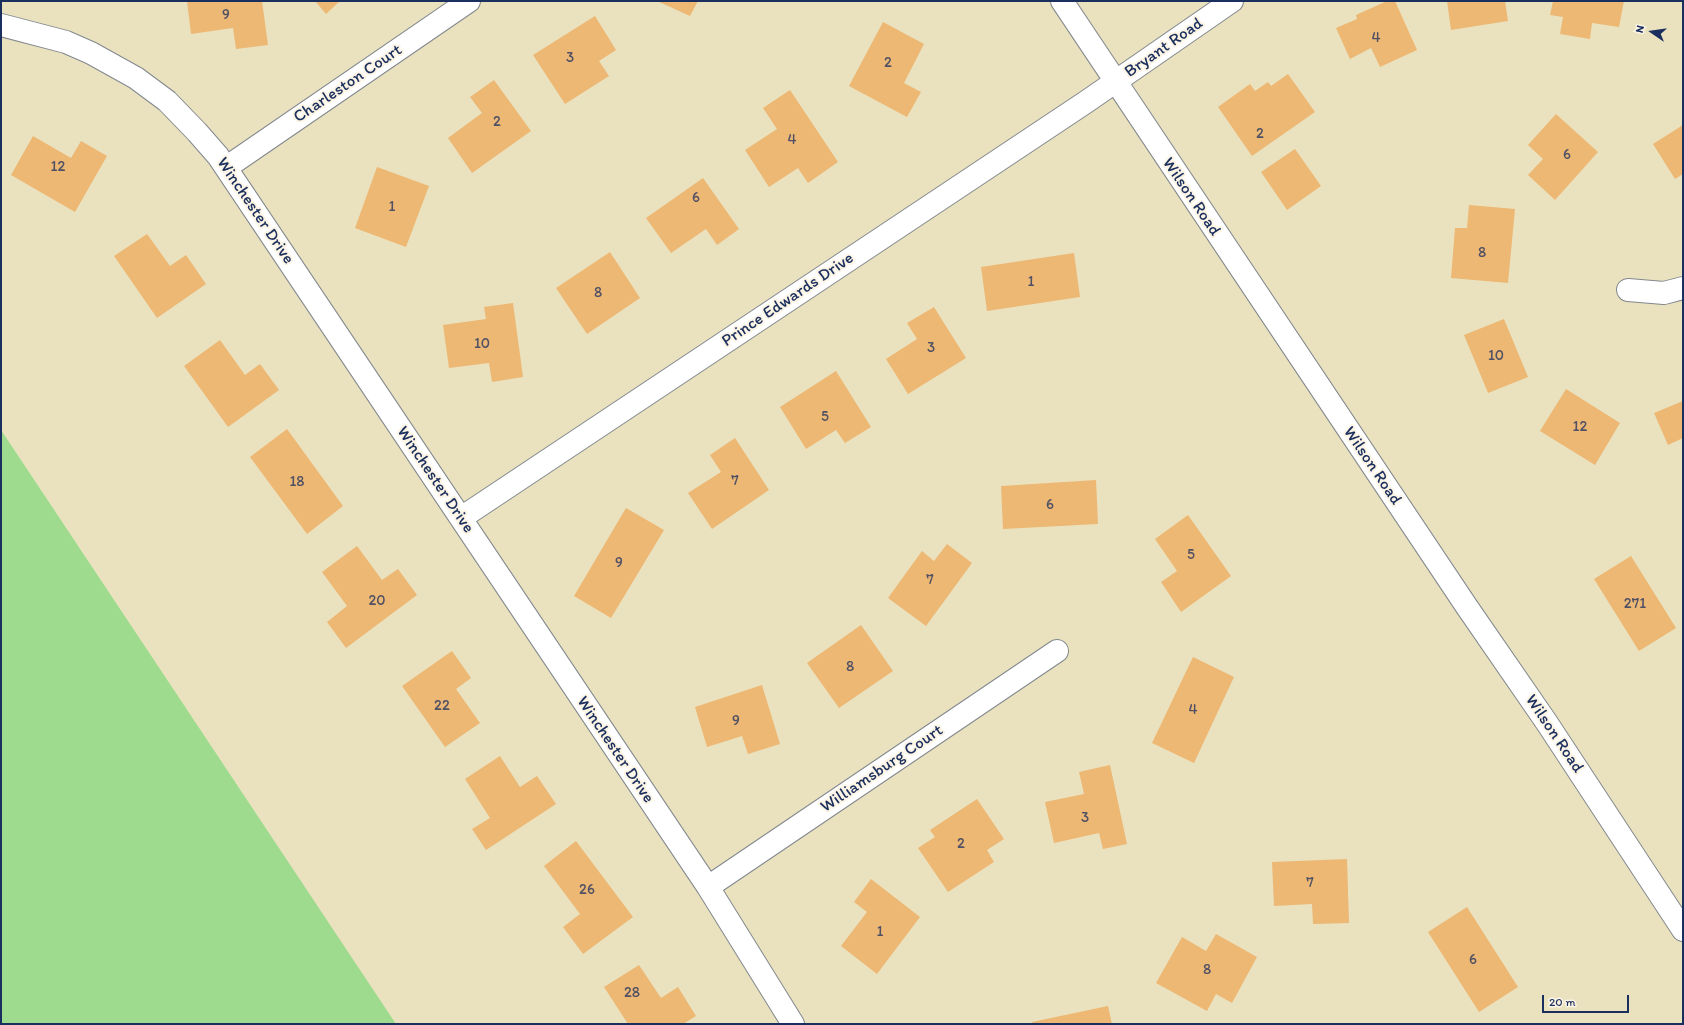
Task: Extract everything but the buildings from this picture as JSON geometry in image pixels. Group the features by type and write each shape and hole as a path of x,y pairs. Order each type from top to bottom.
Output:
{"street":[{"name":"Charleston Court","path":"226,167 469,1"},
{"name":"Wilson Road","path":"1062,1 1114,82 1547,723 1683,930"},
{"name":"Bryant Road","path":"1114,82 1232,1"},
{"name":"Winchester Drive","path":"1,25 72,44 104,59 136,78 178,112 226,167 708,887 772,987 792,1024"},
{"name":"Prince Edwards Drive","path":"461,518 1114,82"},
{"path":"1628,290 1664,293 1683,288"},
{"name":"Williamsburg Court","path":"708,887 1057,651"}],"green space":[{"path":"1,430 396,1024 1,1024"}]}
